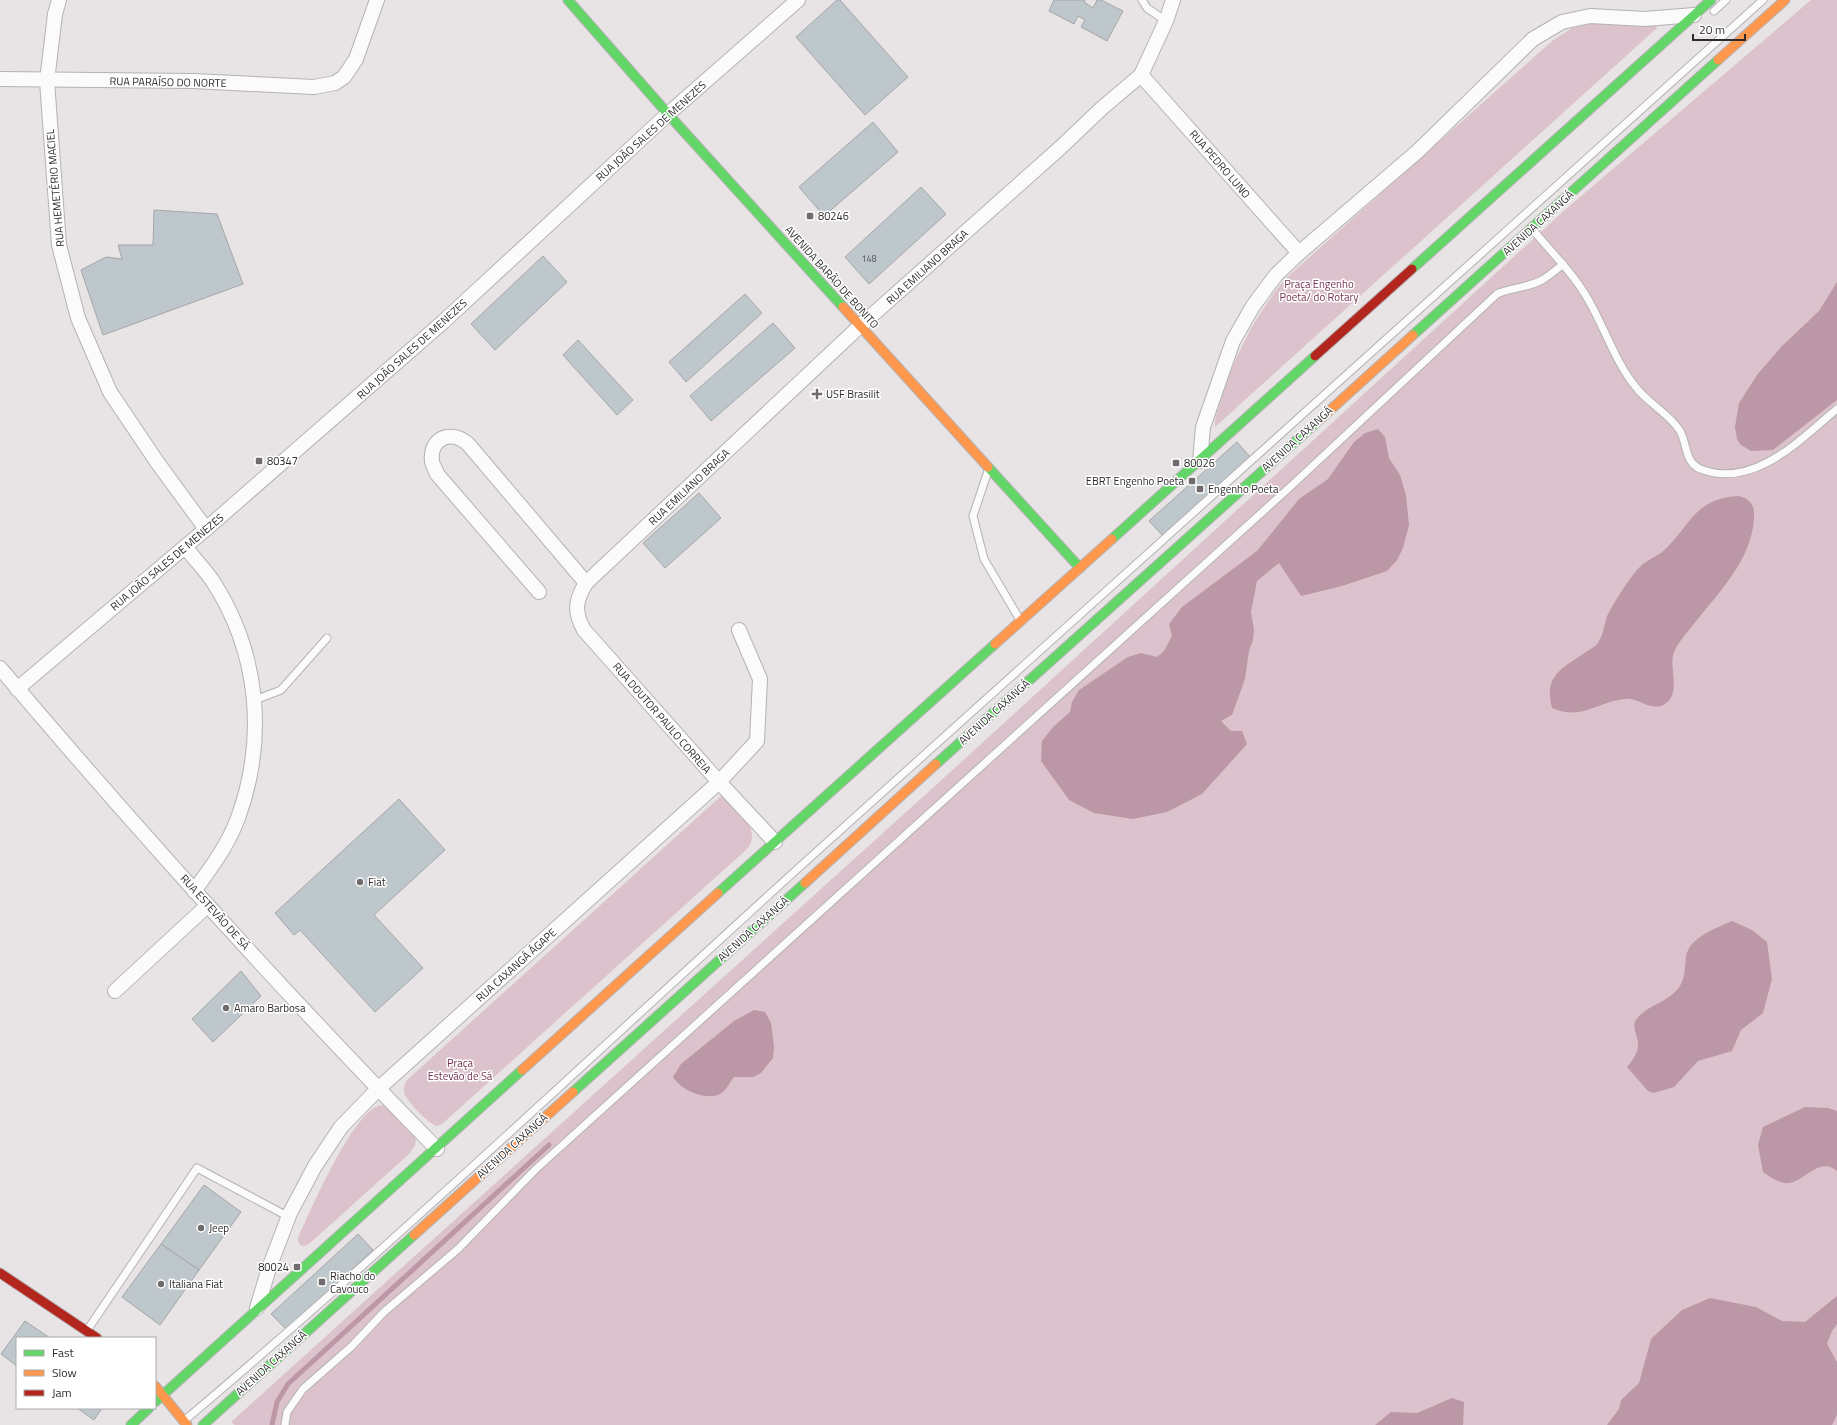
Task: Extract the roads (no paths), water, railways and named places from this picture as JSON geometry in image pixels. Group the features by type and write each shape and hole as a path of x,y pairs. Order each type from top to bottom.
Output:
{"main road":[{"name":"AVENIDA BARÃO DE BONITO","path":"568,0 668,114 1080,568"},
{"path":"156,1401 1711,0"},
{"name":"AVENIDA CAXANGÁ","path":"203,1425 1785,0"},
{"path":"0,1273 95,1337"},
{"path":"156,1387 169,1402 183,1423"},
{"path":"131,1425 148,1409"}],"street":[{"name":"RUA HEMETÉRIO MACIEL","path":"59,0 55,14 47,81 59,245 78,318 110,392 157,462 206,529"},
{"name":"RUA PARAÍSO DO NORTE","path":"0,79 47,81 194,81 314,86 335,83 344,77 356,59 377,0"},
{"name":"RUA JOÃO SALES DE MENEZES","path":"17,689 206,529 443,322 668,114 797,0"},
{"name":"RUA EMILIANO BRAGA","path":"586,583 860,326 1060,148 1102,108 1141,75 1166,21 1173,0"},
{"path":"1200,461 1203,427 1233,341 1253,306 1276,275 1299,253 1418,151 1533,39 1562,22 1590,16 1645,19 1694,15"},
{"name":"RUA PEDRO LUNO","path":"1141,75 1299,253"},
{"path":"540,592 437,474 432,462 433,451 437,443 443,438 452,435 461,438 468,444 586,583"},
{"path":"185,547 212,580 232,616 247,655 255,700 256,738 250,779 238,819 219,857 194,891"},
{"name":"RUA DOUTOR PAULO CORREIA","path":"586,583 578,596 577,605 579,618 584,630 719,782 775,842"},
{"name":"RUA CAXANGÁ ÁGAPE","path":"256,1312 268,1268 289,1217 315,1166 341,1127 378,1089 719,782 757,741 760,679 739,630"},
{"name":"RUA ESTEVÃO DE SÁ","path":"2,674 17,689 194,891 378,1089 437,1149"},
{"path":"115,991 208,905"}],"lane":[{"path":"1142,0 1148,8 1166,21"},
{"path":"1708,16 1726,0"},
{"path":"183,1423 409,1224 957,724 1763,0"},
{"path":"1531,228 1563,264 1589,300 1634,386 1651,404 1670,419 1680,431 1687,455 1694,466 1714,472 1737,473 1756,468 1777,457 1837,409"},
{"path":"285,1425 287,1412 303,1389 352,1346 384,1312 458,1250 536,1169 1290,487 1497,294 1506,290 1521,288 1540,281 1563,264"},
{"path":"989,469 973,516 984,559 1021,621"},
{"path":"255,700 281,690 328,638"},
{"path":"86,1331 198,1168 289,1217"}],"waterway":[{"path":"272,1425 277,1402 288,1384 549,1145"}],"place":[{"name":"80246","path":"810,216"},
{"name":"USF Brasilit","path":"817,394"},
{"name":"80347","path":"259,461"},
{"name":"80026","path":"1176,463"},
{"name":"EBRT Engenho Poeta","path":"1192,481"},
{"name":"Engenho Poeta","path":"1200,489"},
{"name":"Fiat","path":"360,882"},
{"name":"Amaro Barbosa","path":"226,1008"},
{"name":"Jeep","path":"201,1228"},
{"name":"80024","path":"297,1267"},
{"name":"Riacho do Cavouco","path":"322,1282"},
{"name":"Italiana Fiat","path":"161,1284"}],"park label":[{"name":"Praça Engenho Poeta/ do Rotary","path":"1319,290"},
{"name":"Praça Estevão de Sá","path":"460,1069"}]}
